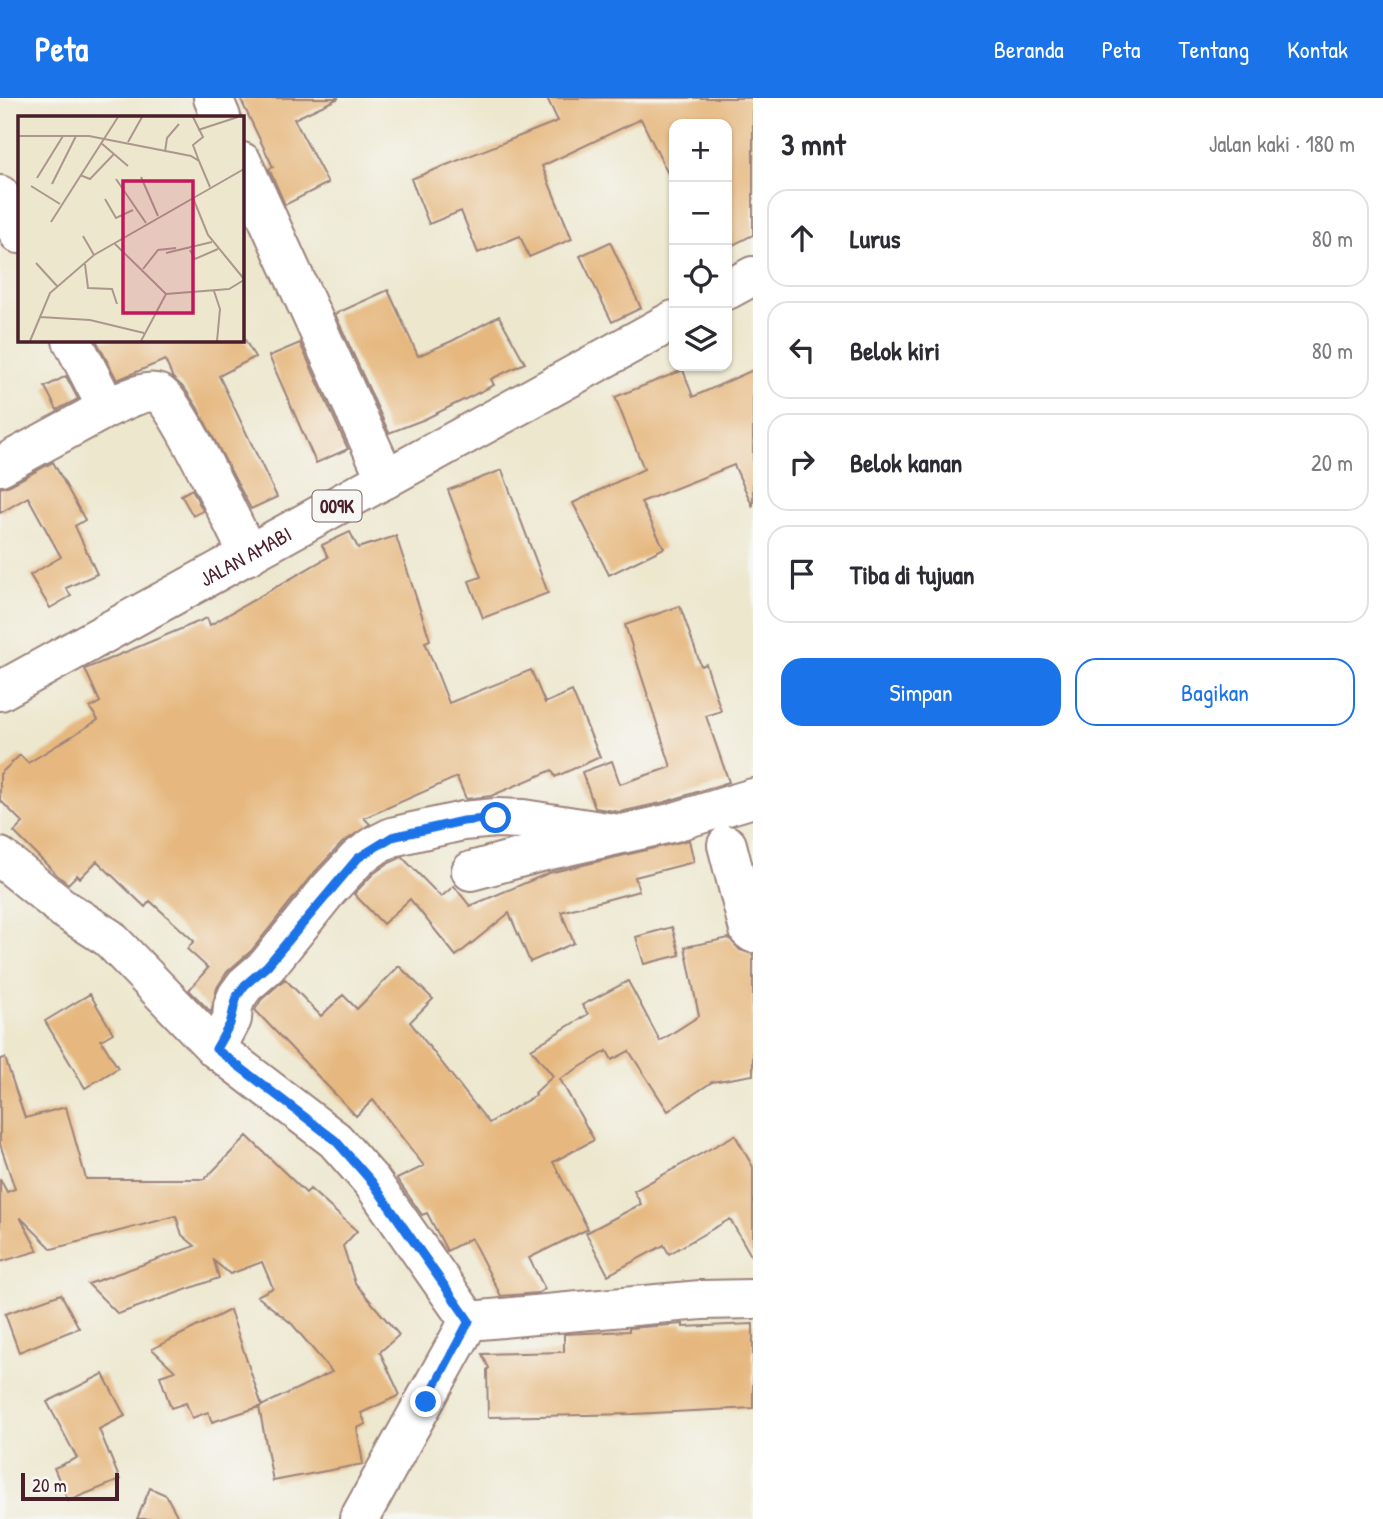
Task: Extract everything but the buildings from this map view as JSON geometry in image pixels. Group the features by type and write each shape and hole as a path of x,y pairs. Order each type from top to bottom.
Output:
{"street":[{"path":"213,98 221,116"},
{"path":"243,164 386,479"},
{"path":"0,195 18,232"},
{"name":"JALAN AMABI","path":"0,691 669,323"},
{"path":"73,341 107,408"},
{"path":"0,466 107,408 145,393 156,392 164,396 181,424 249,555"},
{"path":"471,871 671,823 753,798"},
{"path":"216,1049 230,1024 237,996 245,985 267,966 358,858 376,845 392,837 426,829 463,821 496,818 523,819 620,834"},
{"path":"727,845 749,930 753,933"},
{"path":"0,857 64,909 109,938 216,1049 335,1140 372,1182 469,1321"},
{"path":"469,1321 701,1300 753,1299"},
{"path":"359,1519 469,1321"}],"route":[{"path":"426,1402 469,1321 372,1182 335,1140 216,1049 232,1019 237,996 245,985 267,966 328,890 358,858 392,837 463,821 496,818"}]}
